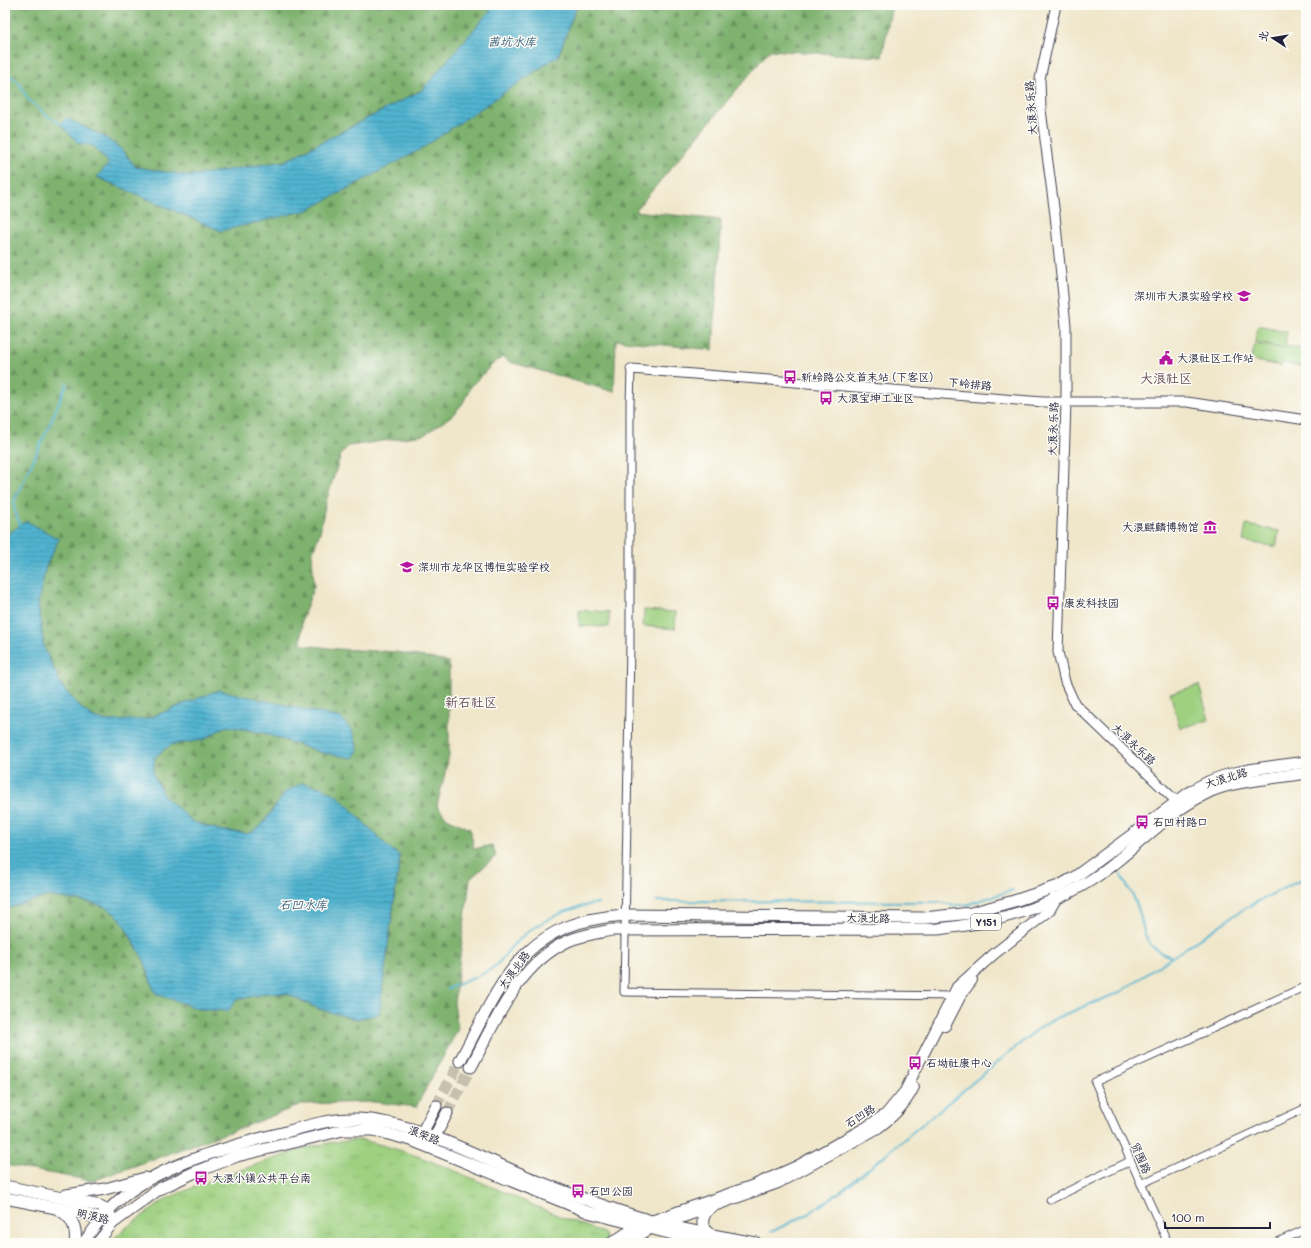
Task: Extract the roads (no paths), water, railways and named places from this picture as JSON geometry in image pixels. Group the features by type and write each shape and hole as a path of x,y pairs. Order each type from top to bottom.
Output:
{"main road":[{"name":"大浪北路","path":"471,1067 509,998 524,976 547,954 568,941 591,934 626,930 938,929 995,920 1054,898 1100,874 1180,806 1196,788 1216,779 1241,772 1306,762"},
{"name":"大浪北路","path":"460,1061 510,971 530,949 555,931 581,921 626,915 924,918 971,913 1038,893 1075,877 1180,806 1219,788 1306,773"},
{"name":"石凹路","path":"664,1224 709,1209 796,1174 888,1121 907,1100 957,996 957,987 973,972 1053,907 1056,899 1054,898"},
{"name":"石凹路","path":"627,1243 650,1225 790,1170 868,1126 886,1114 905,1091 957,996"},
{"path":"436,1106 421,1139 434,1138 447,1113"},
{"name":"浪荣路","path":"105,1215 124,1197 165,1171 198,1158 234,1146 334,1120 375,1121 421,1139 566,1203 637,1226 664,1224 708,1238"},
{"name":"浪荣路","path":"114,1222 159,1189 193,1173 237,1156 343,1130 363,1129 421,1139"},
{"name":"浪荣路","path":"434,1138 650,1225 708,1238 736,1239 756,1243"},
{"path":"50,1195 69,1195 105,1189 165,1171"},
{"name":"明浪路","path":"5,1186 100,1206 105,1215 114,1222"},
{"name":"明浪路","path":"5,1198 105,1215"},
{"path":"52,1207 64,1212 73,1222 76,1229 75,1243"},
{"path":"708,1238 703,1223 704,1214 709,1209"},
{"path":"83,1243 105,1215"},
{"path":"97,1243 114,1222"},
{"path":"611,1243 637,1226"}],"street":[{"name":"大浪永乐路","path":"1056,5 1040,79 1041,110 1055,215 1066,326 1066,402 1058,652 1065,682 1076,704 1082,712 1180,806"},
{"name":"下岭排路","path":"631,369 1043,402 1187,402 1306,420"},
{"path":"631,369 630,644 624,992 957,996"},
{"name":"贤围路","path":"1168,1243 1095,1082 1306,986"},
{"path":"1141,1184 1306,1108"},
{"path":"1050,1200 1130,1162"},
{"path":"1275,1243 1306,1229"}],"water":[{"name":"茜坑水库","path":"495,5 577,5 558,56 421,149 308,210 221,231 97,177 109,163 92,145 79,144 60,124 66,118 103,136 121,149 136,167 190,176 285,161 422,90"},
{"name":"石凹水库","path":"26,521 59,539 46,566 38,603 44,648 63,688 82,709 95,719 111,721 146,719 219,690 341,718 353,732 358,750 353,758 323,753 260,732 226,726 203,740 170,745 155,757 153,774 164,796 193,822 219,830 248,834 261,826 286,792 302,783 321,787 338,796 389,848 400,856 379,1014 356,1019 319,1009 288,994 267,993 236,1000 228,1011 199,1009 157,994 153,988 145,962 120,918 106,907 88,902 48,896 5,909 5,536"}],"waterway":[{"path":"5,71 19,83 28,99 45,114 60,124"},
{"path":"20,525 15,511 14,501 67,383"},
{"path":"1121,875 1132,893 1139,909 1148,941 1160,952 1171,957"},
{"path":"771,1232 808,1214 840,1192 1039,1028 1056,1018 1120,992 1247,907 1306,877"},
{"path":"656,901 938,902 966,905 1013,890"},
{"path":"447,989 489,971 500,962 514,944 543,922 575,908 598,903"}],"tunnel":[{"path":"436,1106 460,1061"},
{"path":"447,1113 471,1067"}],"place":[{"name":"深圳市大浪实验学校","path":"1244,296"},
{"name":"大浪社区工作站","path":"1166,358"},
{"name":"新岭路公交首末站 (下客区)","path":"790,377"},
{"name":"大浪宝坤工业区","path":"826,398"},
{"name":"大浪麒麟博物馆","path":"1210,527"},
{"name":"深圳市龙华区博恒实验学校","path":"407,567"},
{"name":"康发科技园","path":"1053,603"},
{"name":"石凹村路口","path":"1142,822"},
{"name":"石坳社康中心","path":"915,1063"},
{"name":"大浪小镇公共平台南","path":"201,1178"},
{"name":"石凹公园","path":"578,1191"}],"district":[{"name":"大浪社区","path":"1166,378"},
{"name":"新石社区","path":"471,702"}]}
